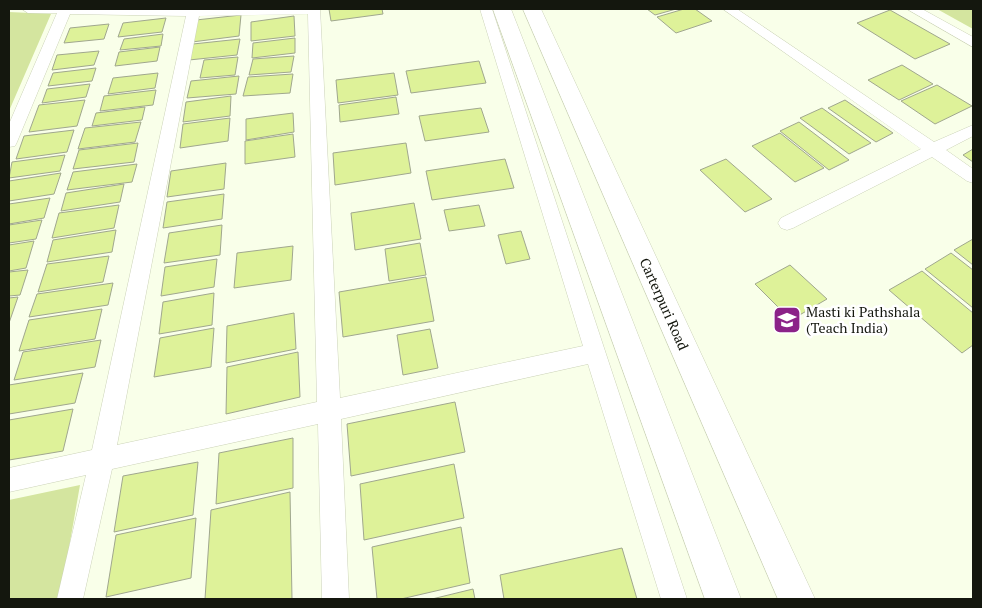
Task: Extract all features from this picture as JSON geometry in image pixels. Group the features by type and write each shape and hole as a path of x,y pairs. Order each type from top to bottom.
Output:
{"main road":[{"path":"502,9 723,599"},
{"name":"Carterpuri Road","path":"532,9 796,599"}],"street":[{"path":"28,9 193,12 314,10 336,599"},
{"path":"486,9 674,599"},
{"path":"729,9 973,177"},
{"path":"913,9 973,43"},
{"path":"9,142 65,11"},
{"path":"70,599 102,459 193,12"},
{"path":"787,223 973,130"},
{"path":"9,480 595,352"}],"green space":[{"path":"937,9 973,9 973,29"},
{"path":"9,12 51,14 9,111"},
{"path":"80,485 60,599 9,599 9,500"}],"building":[{"path":"329,9 382,9 383,14 331,21"},
{"path":"647,9 676,9 655,15"},
{"path":"684,9 695,9 712,21 676,33 657,17"},
{"path":"890,10 950,44 915,59 857,23"},
{"path":"241,15 239,36 192,42 196,20"},
{"path":"294,16 295,36 251,41 251,22"},
{"path":"166,18 162,32 118,37 123,23"},
{"path":"109,24 104,39 64,43 70,28"},
{"path":"163,34 161,46 120,50 124,39"},
{"path":"295,38 295,53 252,58 253,43"},
{"path":"240,39 237,55 189,60 193,44"},
{"path":"160,47 157,61 115,66 119,52"},
{"path":"99,51 94,65 52,70 57,55"},
{"path":"294,56 291,72 249,75 253,59"},
{"path":"238,57 235,75 200,78 204,60"},
{"path":"479,61 486,83 411,93 406,71"},
{"path":"902,65 933,84 899,100 868,80"},
{"path":"96,68 92,81 48,86 53,73"},
{"path":"158,73 155,88 108,94 113,78"},
{"path":"394,73 398,95 338,103 336,80"},
{"path":"293,74 290,93 243,96 248,77"},
{"path":"239,76 236,94 187,98 191,81"},
{"path":"90,84 86,97 42,103 47,89"},
{"path":"937,85 972,106 935,124 901,101"},
{"path":"156,90 153,105 100,111 104,96"},
{"path":"231,96 230,116 183,122 186,102"},
{"path":"396,97 399,114 340,122 339,105"},
{"path":"85,100 77,126 29,132 39,105"},
{"path":"845,100 893,133 876,142 828,108"},
{"path":"145,107 142,120 92,126 96,113"},
{"path":"481,108 489,132 425,141 419,116"},
{"path":"822,108 871,143 849,154 800,118"},
{"path":"293,113 294,132 246,140 246,119"},
{"path":"230,118 228,141 180,148 183,124"},
{"path":"141,122 135,142 78,149 85,128"},
{"path":"799,122 849,160 829,170 780,131"},
{"path":"74,130 67,152 16,159 24,136"},
{"path":"780,133 824,168 795,182 752,146"},
{"path":"293,134 295,157 245,164 245,141"},
{"path":"138,143 134,162 73,169 79,150"},
{"path":"406,143 411,173 335,185 333,153"},
{"path":"973,149 973,162 963,155"},
{"path":"65,155 60,171 9,178 12,162"},
{"path":"505,159 514,188 432,200 426,171"},
{"path":"726,159 772,199 745,212 700,170"},
{"path":"226,163 224,189 167,197 171,171"},
{"path":"137,164 132,182 67,190 73,172"},
{"path":"61,173 54,194 9,201 9,181"},
{"path":"124,184 120,202 61,211 66,193"},
{"path":"224,194 222,219 163,228 167,202"},
{"path":"50,198 44,218 9,224 9,204"},
{"path":"414,203 421,239 355,250 351,213"},
{"path":"119,205 114,228 52,238 59,213"},
{"path":"479,205 485,226 449,231 444,210"},
{"path":"42,220 36,239 9,243 9,225"},
{"path":"222,225 220,255 164,263 169,233"},
{"path":"116,230 112,252 47,262 53,240"},
{"path":"521,231 530,259 506,264 498,235"},
{"path":"973,239 973,265 954,250"},
{"path":"34,241 26,268 9,271 9,245"},
{"path":"420,243 426,275 389,281 385,249"},
{"path":"293,246 291,280 234,288 237,253"},
{"path":"951,253 973,270 973,308 925,269"},
{"path":"109,256 103,282 38,292 47,264"},
{"path":"217,259 214,287 161,296 165,267"},
{"path":"790,265 827,299 791,320 755,284"},
{"path":"28,270 20,295 9,296 9,272"},
{"path":"922,271 973,313 973,345 962,353 889,290"},
{"path":"426,277 434,321 343,337 339,292"},
{"path":"113,283 108,305 29,317 37,294"},
{"path":"214,293 212,325 159,334 163,302"},
{"path":"18,297 9,323 9,298"},
{"path":"102,309 95,339 19,351 29,320"},
{"path":"294,313 296,349 226,363 227,326"},
{"path":"214,328 211,367 154,377 160,338"},
{"path":"430,329 438,368 403,375 397,335"},
{"path":"101,340 95,367 14,380 23,352"},
{"path":"298,352 300,397 226,414 227,367"},
{"path":"83,373 75,403 9,414 9,385"},
{"path":"455,402 465,452 351,476 347,424"},
{"path":"73,409 63,451 9,460 9,420"},
{"path":"293,438 293,488 216,504 219,453"},
{"path":"198,462 193,515 114,532 123,476"},
{"path":"454,464 464,518 364,540 360,484"},
{"path":"290,492 292,599 205,599 211,510"},
{"path":"196,518 191,578 106,597 116,535"},
{"path":"461,527 470,583 401,599 377,599 372,547"},
{"path":"622,548 637,599 504,599 500,575"},
{"path":"473,589 475,599 432,599"}],"place":[{"name":"Masti ki Pathshala (Teach India)","path":"787,320"}]}
